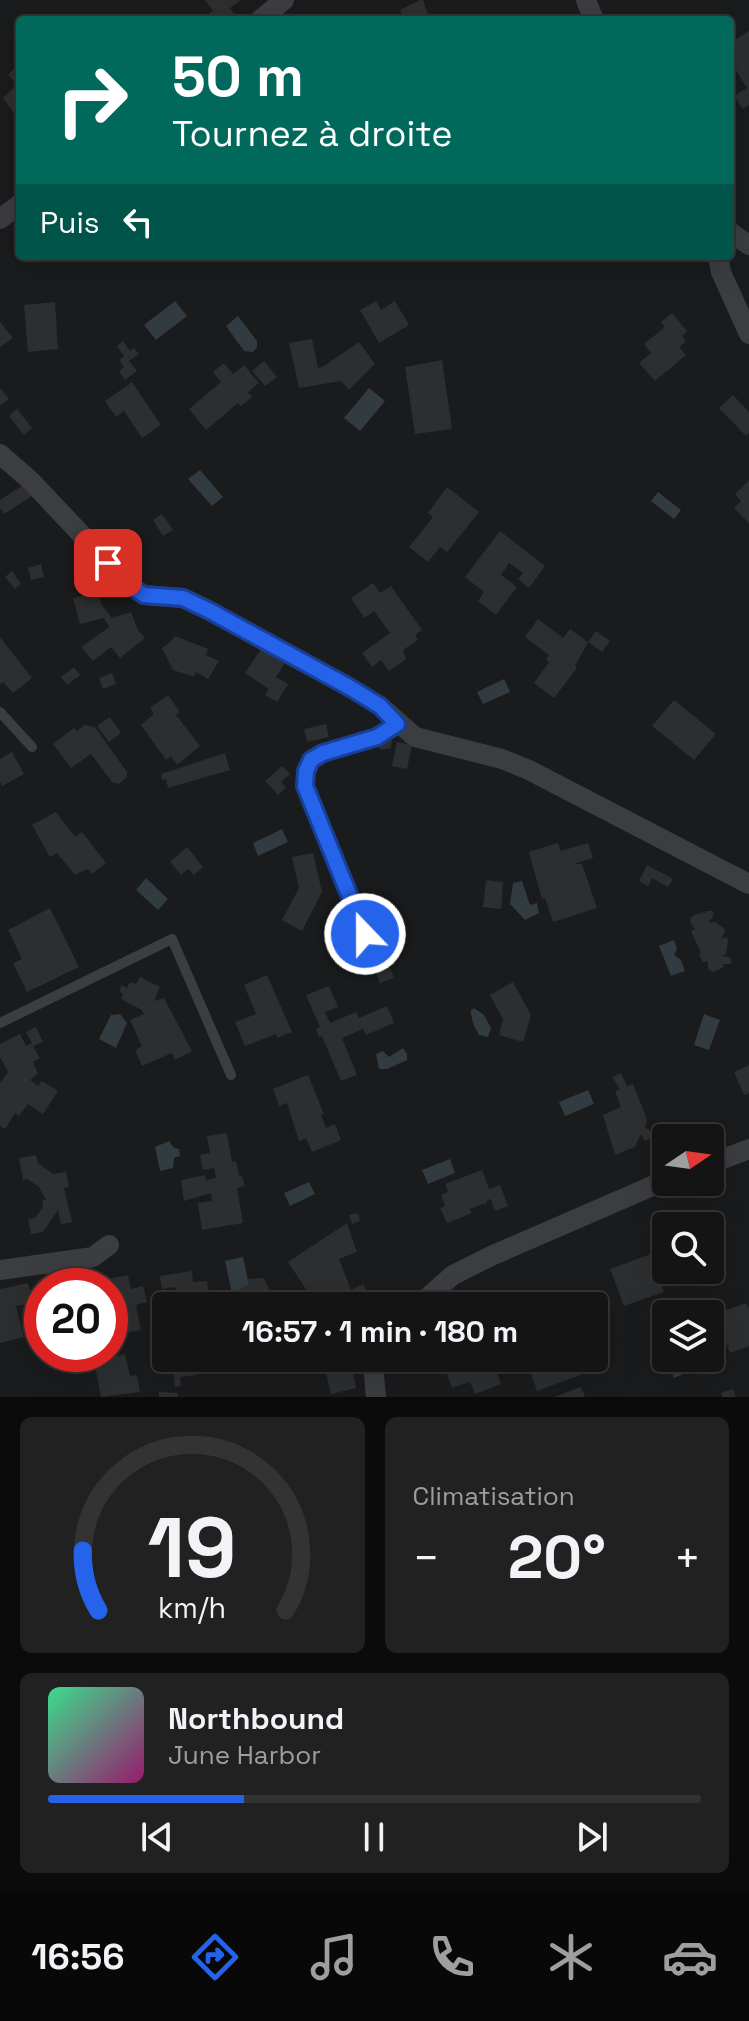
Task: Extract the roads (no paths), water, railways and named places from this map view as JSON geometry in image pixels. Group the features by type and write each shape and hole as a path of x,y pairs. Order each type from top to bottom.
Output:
{"street":[{"path":"265,16 284,0"},
{"path":"719,260 721,272 749,334"},
{"path":"0,454 31,481 129,585 144,595 183,598 349,687 380,706 415,737 502,759 529,770 749,884"},
{"path":"724,1159 749,1149"},
{"path":"434,1292 453,1275 491,1256 652,1186"},
{"path":"0,1270 93,1257 109,1245"},
{"path":"374,1372 376,1397"}],"lane":[{"path":"0,712 32,747"},
{"path":"365,934 305,786 306,771 311,760 323,753 377,737 397,724"},
{"path":"0,1023 172,939 231,1075"}]}
